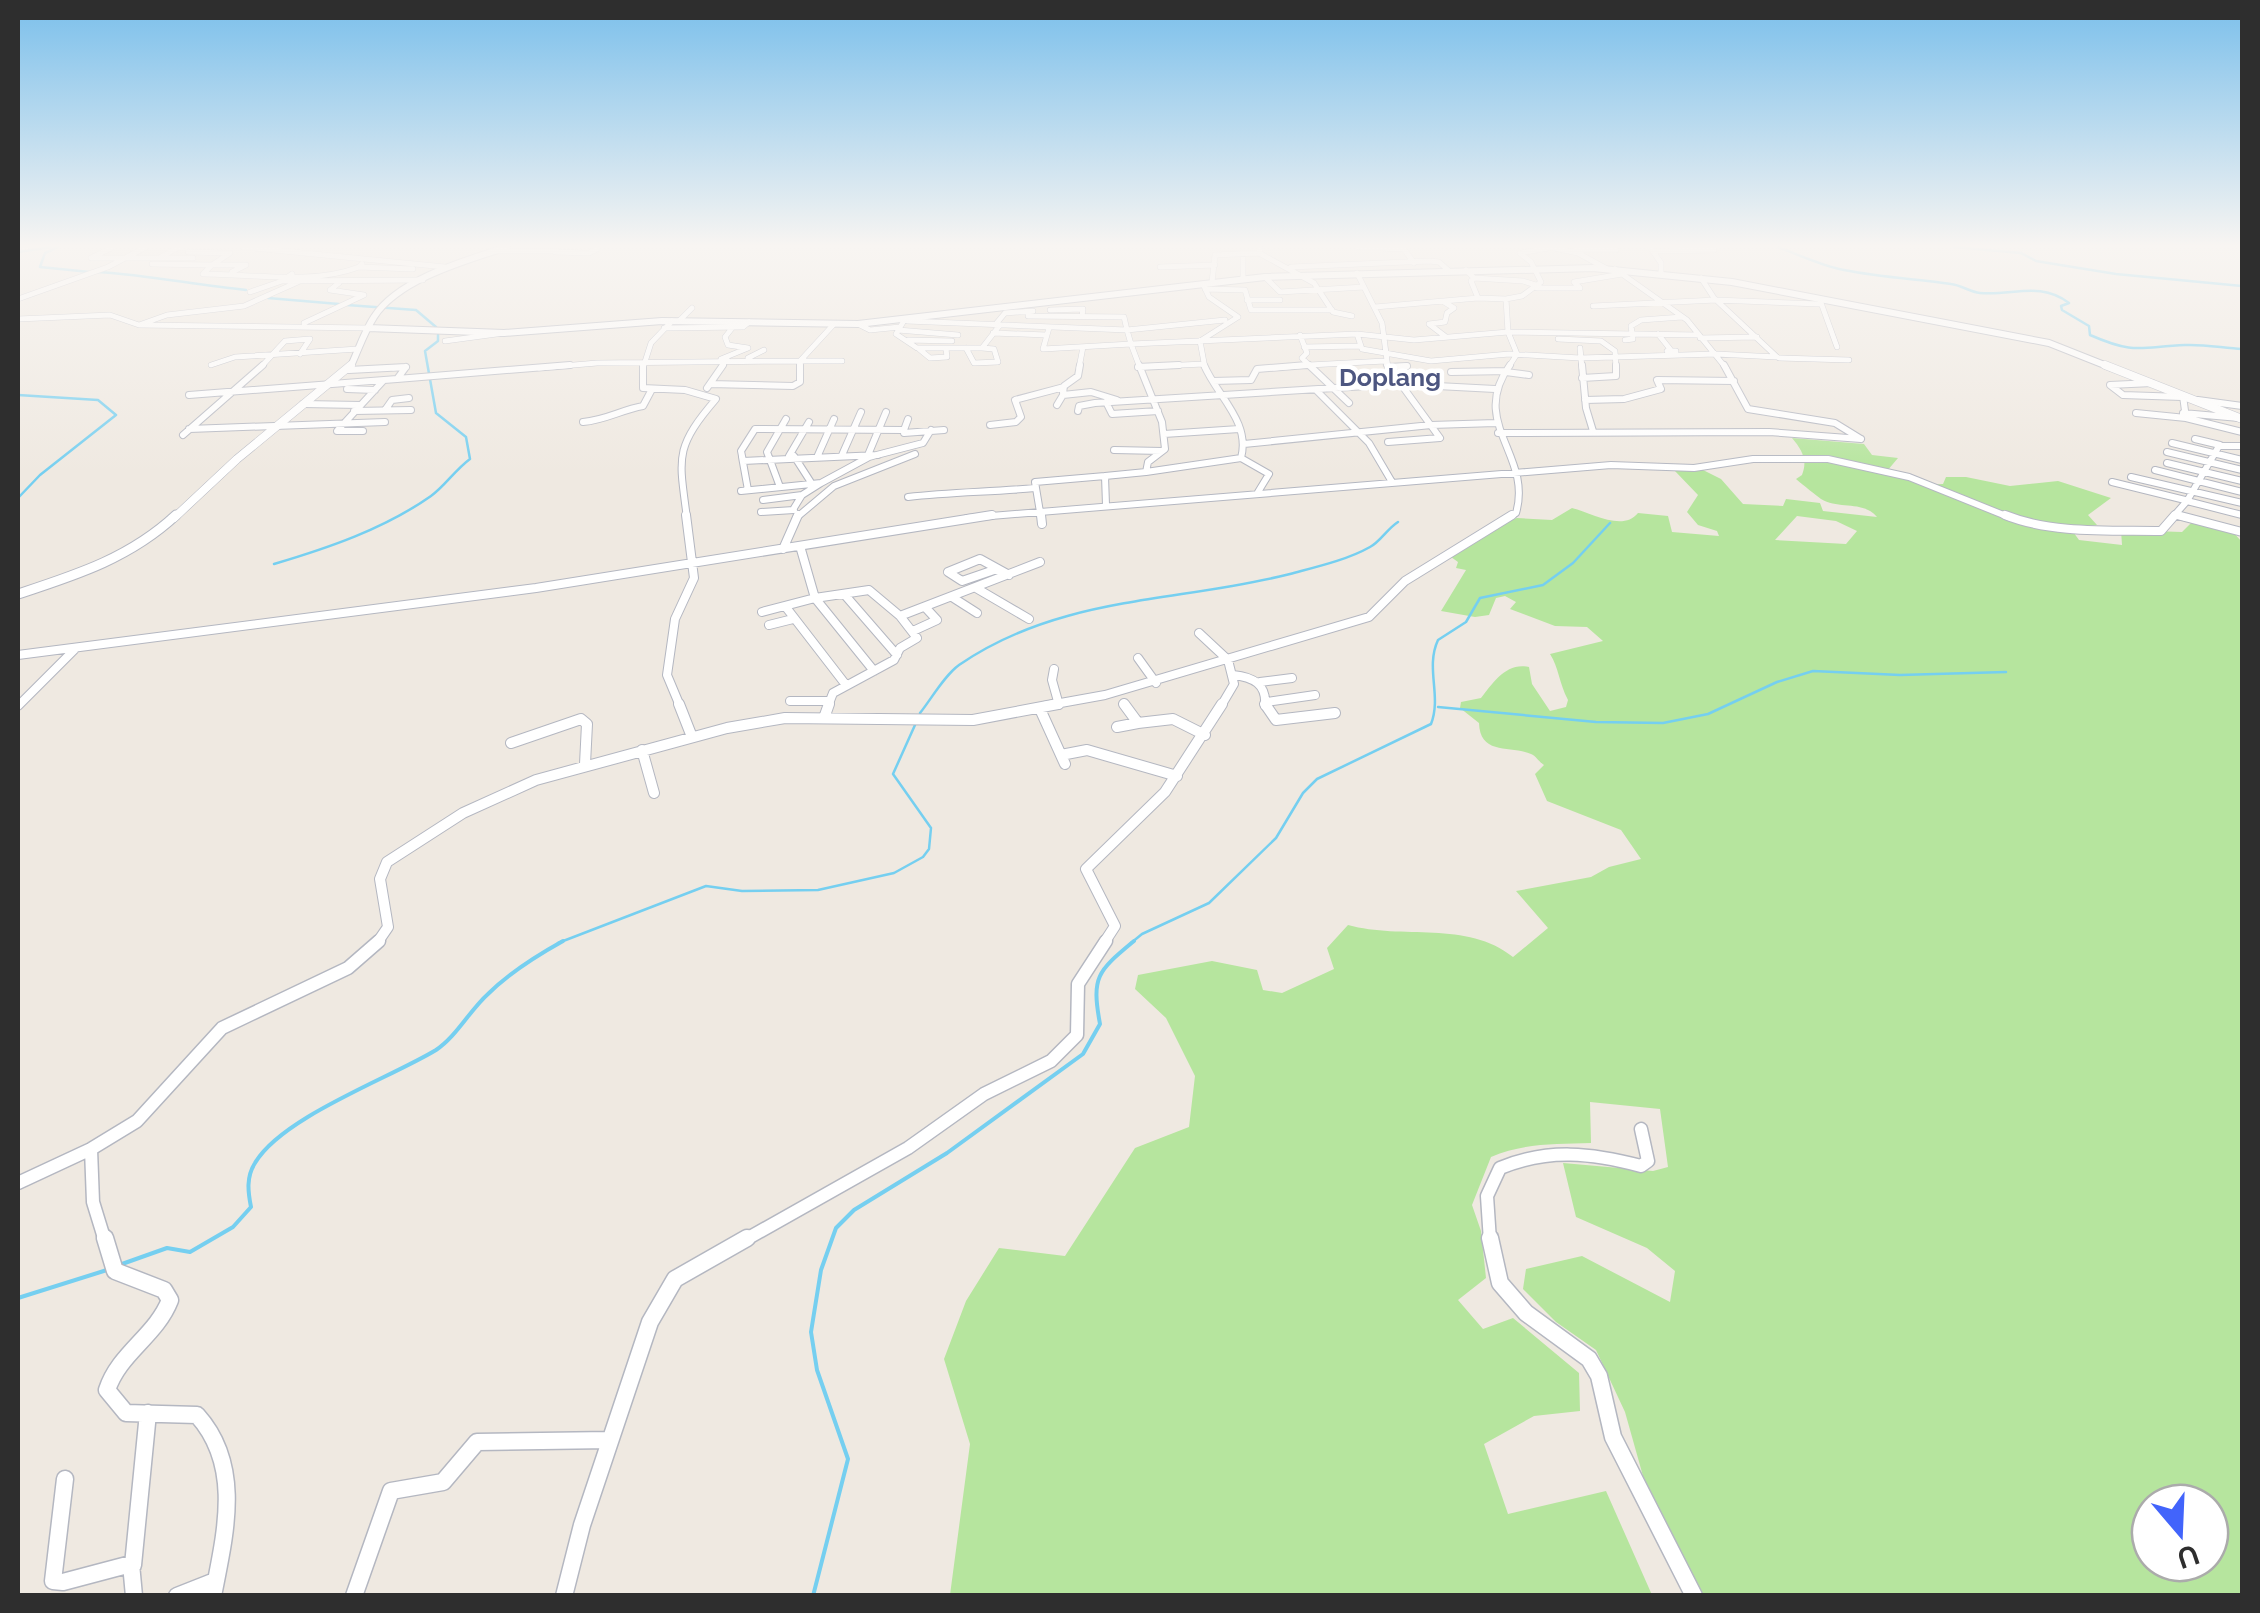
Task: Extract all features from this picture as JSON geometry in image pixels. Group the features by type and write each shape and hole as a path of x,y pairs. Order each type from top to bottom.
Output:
{"street":[{"path":"132,322 282,324 504,334"},
{"path":"139,325 147,322"},
{"path":"200,336 217,322"},
{"path":"298,325 305,322"},
{"path":"18,594 83,574 132,552 302,404 349,370 371,322"},
{"path":"445,341 659,322"},
{"path":"674,322 654,336 642,362 643,388 703,392 716,399 692,427 678,457 694,578 675,618 667,675 692,737"},
{"path":"664,328 733,327 748,322"},
{"path":"761,322 874,322"},
{"path":"903,322 897,336 931,358 946,357 948,346 968,324"},
{"path":"944,322 1047,332"},
{"path":"982,348 999,322"},
{"path":"1019,327 1022,322"},
{"path":"1125,322 1138,367 1156,400 1164,434 1163,451"},
{"path":"993,334 1126,330 1203,322"},
{"path":"1229,322 1204,334 1200,342 1204,364 1239,429 1244,444 1241,458"},
{"path":"1310,322 1314,335"},
{"path":"1380,322 1386,364 1440,438 1388,442"},
{"path":"1443,322 1429,324 1441,336 1449,337"},
{"path":"18,1183 91,1149 137,1121 222,1028 237,1018 329,981 380,940 389,925 380,872 394,857 463,813 536,780 585,764 770,720 910,719 948,723 1040,709 1156,682 1369,617 1405,582 1516,513 1521,504 1520,474 1497,428 1495,390 1516,354 1507,322"},
{"path":"1626,340 1634,339 1632,325 1637,322"},
{"path":"1244,444 1431,425 1593,432 1769,432 1861,439 1835,422 1748,409 1716,354 1688,322"},
{"path":"1743,322 1788,370"},
{"path":"1828,322 1837,347"},
{"path":"1933,322 2049,343 2242,419"},
{"path":"282,324 289,330 285,334 294,335 186,432 279,424 384,422"},
{"path":"710,384 793,386 800,382 800,361 834,324"},
{"path":"858,324 870,330 958,334"},
{"path":"703,392 724,359 748,348 728,344 725,337 733,327"},
{"path":"1047,332 1043,348 1356,334 1449,337 1508,332 1632,332 1757,338"},
{"path":"1534,333 1546,356"},
{"path":"1649,333 1698,334"},
{"path":"1356,334 1360,346"},
{"path":"1543,334 1556,339 1603,342 1618,359 1616,376 1582,378"},
{"path":"1658,334 1670,348 1667,351 1849,360"},
{"path":"1300,335 1307,354 1302,358 1349,404"},
{"path":"1735,338 1756,356"},
{"path":"285,341 310,339 300,354"},
{"path":"904,340 994,349 998,362 975,363 966,348"},
{"path":"1056,405 1078,376 1086,345"},
{"path":"1304,347 1360,346 1428,361 1516,354 1618,359 1678,352"},
{"path":"212,365 236,357 358,349"},
{"path":"747,359 764,350"},
{"path":"1581,355 1593,432"},
{"path":"189,394 642,362 842,361"},
{"path":"1138,367 1204,364"},
{"path":"1213,381 1251,380 1256,369 1407,366"},
{"path":"349,370 406,367 397,379"},
{"path":"1451,372 1507,371 1529,376"},
{"path":"364,431 337,431 384,380"},
{"path":"1585,400 1620,401 1648,395 1661,389 1657,380 1734,381"},
{"path":"2152,383 2110,385 2123,395 2183,396"},
{"path":"1078,411 1083,405 1106,402 1398,384 1495,390"},
{"path":"346,390 374,390"},
{"path":"1316,390 1341,418 1362,431 1392,482"},
{"path":"583,422 607,420 616,410 641,406 651,391"},
{"path":"990,425 1016,422 1021,417 1016,400 1063,391 1098,391 1119,402"},
{"path":"2183,396 2184,416"},
{"path":"385,410 394,399 409,398"},
{"path":"2192,400 2242,419"},
{"path":"1106,402 1110,414 1158,412"},
{"path":"302,404 360,404"},
{"path":"353,412 411,410"},
{"path":"846,455 862,412"},
{"path":"873,455 886,412"},
{"path":"2136,413 2242,419"},
{"path":"2184,416 2242,419"},
{"path":"780,487 767,452 786,419"},
{"path":"820,482 822,455 834,419"},
{"path":"902,444 908,419"},
{"path":"2206,422 2242,419"},
{"path":"820,482 744,490 741,451 758,426 944,430"},
{"path":"791,456 807,426"},
{"path":"1164,434 1239,429"},
{"path":"783,549 785,532 802,496 820,482 873,455 902,444 923,443 932,430"},
{"path":"2196,439 2242,460"},
{"path":"1844,440 1851,463"},
{"path":"2172,443 2242,447"},
{"path":"18,655 690,565 972,517 1610,464 1694,468 1794,458 1851,463 1910,477 2019,522 2161,531 2221,448"},
{"path":"1114,450 1163,451"},
{"path":"1146,472 1149,461 1163,451"},
{"path":"2167,452 2242,470"},
{"path":"760,512 794,512 835,487 915,454"},
{"path":"846,455 857,463"},
{"path":"742,458 873,455"},
{"path":"791,456 820,482"},
{"path":"1042,524 1035,488 1038,480 1196,470 1241,458 1269,474 1258,492"},
{"path":"2167,463 2242,481"},
{"path":"2154,470 2242,492"},
{"path":"1105,476 1106,505"},
{"path":"2131,476 2242,503"},
{"path":"2112,482 2242,515"},
{"path":"908,496 1035,488"},
{"path":"763,500 802,496"},
{"path":"2176,515 2242,532"},
{"path":"800,546 815,598 874,671"},
{"path":"998,569 962,581 948,572 977,559 998,569 1009,575"},
{"path":"900,616 1040,562"},
{"path":"976,588 1029,618"},
{"path":"762,612 815,598 874,591 913,631 917,638 900,648 897,655 846,685 829,701 824,718"},
{"path":"844,594 897,655"},
{"path":"952,597 977,612"},
{"path":"785,606 846,685"},
{"path":"913,631 937,620 925,607"},
{"path":"769,625 794,619"},
{"path":"564,1596 609,1440 650,1322 676,1280 908,1148 984,1094 1050,1061 1077,1035 1078,984 1115,926 1110,910 1086,876 1086,869 1153,805 1177,776 1234,684 1228,660 1199,633"},
{"path":"18,706 75,648"},
{"path":"1138,658 1156,682"},
{"path":"1054,669 1052,680 1059,705"},
{"path":"1233,675 1260,682 1292,678"},
{"path":"1260,682 1266,710 1280,721 1335,712"},
{"path":"1267,702 1316,694"},
{"path":"790,701 829,701"},
{"path":"1124,704 1138,723"},
{"path":"1040,709 1063,760 1087,750 1177,776"},
{"path":"511,743 581,719 587,724 585,764"},
{"path":"1117,728 1172,719 1205,735"},
{"path":"642,750 654,793"},
{"path":"1641,1129 1648,1162 1642,1166 1570,1152 1534,1155 1500,1168 1487,1196 1487,1220 1496,1270 1512,1299 1588,1359 1600,1376 1613,1437 1694,1596"},
{"path":"91,1149 93,1202 114,1269 164,1290 170,1300 162,1316 116,1363 107,1390 120,1409 197,1415 215,1437 228,1495 214,1588 177,1596"},
{"path":"134,1596 133,1565 148,1413"},
{"path":"354,1596 391,1491 443,1482 477,1442 609,1440"},
{"path":"65,1480 53,1581 133,1565"}],"green space":[{"path":"1792,438 1864,444 1872,455 1898,458 1887,471 1921,485 1943,484 1946,477 2010,486 2058,481 2111,498 2088,515 2097,525 2071,529 2079,540 2122,545 2121,530 2182,532 2192,522 2232,531 2242,542 2242,1595 1703,1595 1643,1476 1625,1412 1596,1350 1556,1322 1523,1289 1526,1269 1582,1256 1670,1302 1675,1271 1647,1248 1576,1217 1563,1163 1653,1171 1668,1167 1660,1109 1590,1102 1591,1143 1528,1147 1491,1157 1472,1205 1481,1231 1486,1278 1458,1300 1483,1329 1513,1318 1579,1373 1580,1411 1534,1416 1484,1444 1508,1514 1606,1491 1652,1595 950,1595 970,1444 944,1359 966,1301 999,1248 1065,1256 1135,1148 1189,1127 1195,1076 1166,1018 1135,989 1138,975 1212,961 1257,970 1263,990 1282,993 1334,969 1327,948 1348,925 1475,938 1513,957 1548,928 1516,891 1591,877 1609,867 1641,859 1621,830 1547,801 1535,774 1544,765 1531,754 1491,745 1481,733 1479,723 1460,708 1461,702 1481,698 1501,675 1521,666 1529,667 1532,684 1550,711 1566,707 1568,700 1550,654 1603,641 1587,627 1555,626 1510,609 1516,602 1505,596 1496,598 1489,615 1475,617 1441,611 1466,570 1456,568 1458,562 1451,557 1482,532 1517,518 1552,520 1572,508 1616,521 1638,513 1668,516 1672,532 1719,536 1717,531 1698,525 1687,512 1698,495 1674,470 1703,470 1721,479 1743,504 1783,506 1786,499 1820,503 1823,511 1877,517 1865,509 1821,499 1796,479 1802,475 1803,455","holes":["1797,516 1836,521 1857,531 1846,544 1775,540"]}],"waterway":[{"path":"430,322 436,327"},
{"path":"2083,322 2089,326 2090,335 2118,345 2242,349"},
{"path":"274,564 335,544 394,518 431,496 470,459 466,437 436,413 425,351 438,341 438,335"},
{"path":"18,395 98,400 116,415 40,475 18,498"},
{"path":"920,713 959,665 1038,625 1120,604 1321,566 1370,547 1398,522"},
{"path":"1131,943 1209,903 1276,838 1303,793 1317,779 1431,724 1435,703 1433,661 1438,640 1466,622 1480,598 1543,585 1573,563 1610,523"},
{"path":"1438,707 1596,722 1663,723 1708,714 1777,682 1813,671 1900,675 2006,672"},
{"path":"563,941 706,886 742,891 818,890 894,873 923,857 929,849 931,828 893,774 915,725"},
{"path":"122,1264 167,1248 190,1252 233,1227 251,1207 250,1174 269,1146 312,1114 436,1050 496,986 563,941"},
{"path":"558,943 563,941"},
{"path":"813,1596 848,1459 817,1370 811,1332 821,1270 836,1228 854,1210 947,1153 1083,1054 1100,1024 1096,995 1100,976 1134,941"},
{"path":"18,1298 110,1269"}],"district":[{"name":"Doplang","path":"1390,377"}]}
